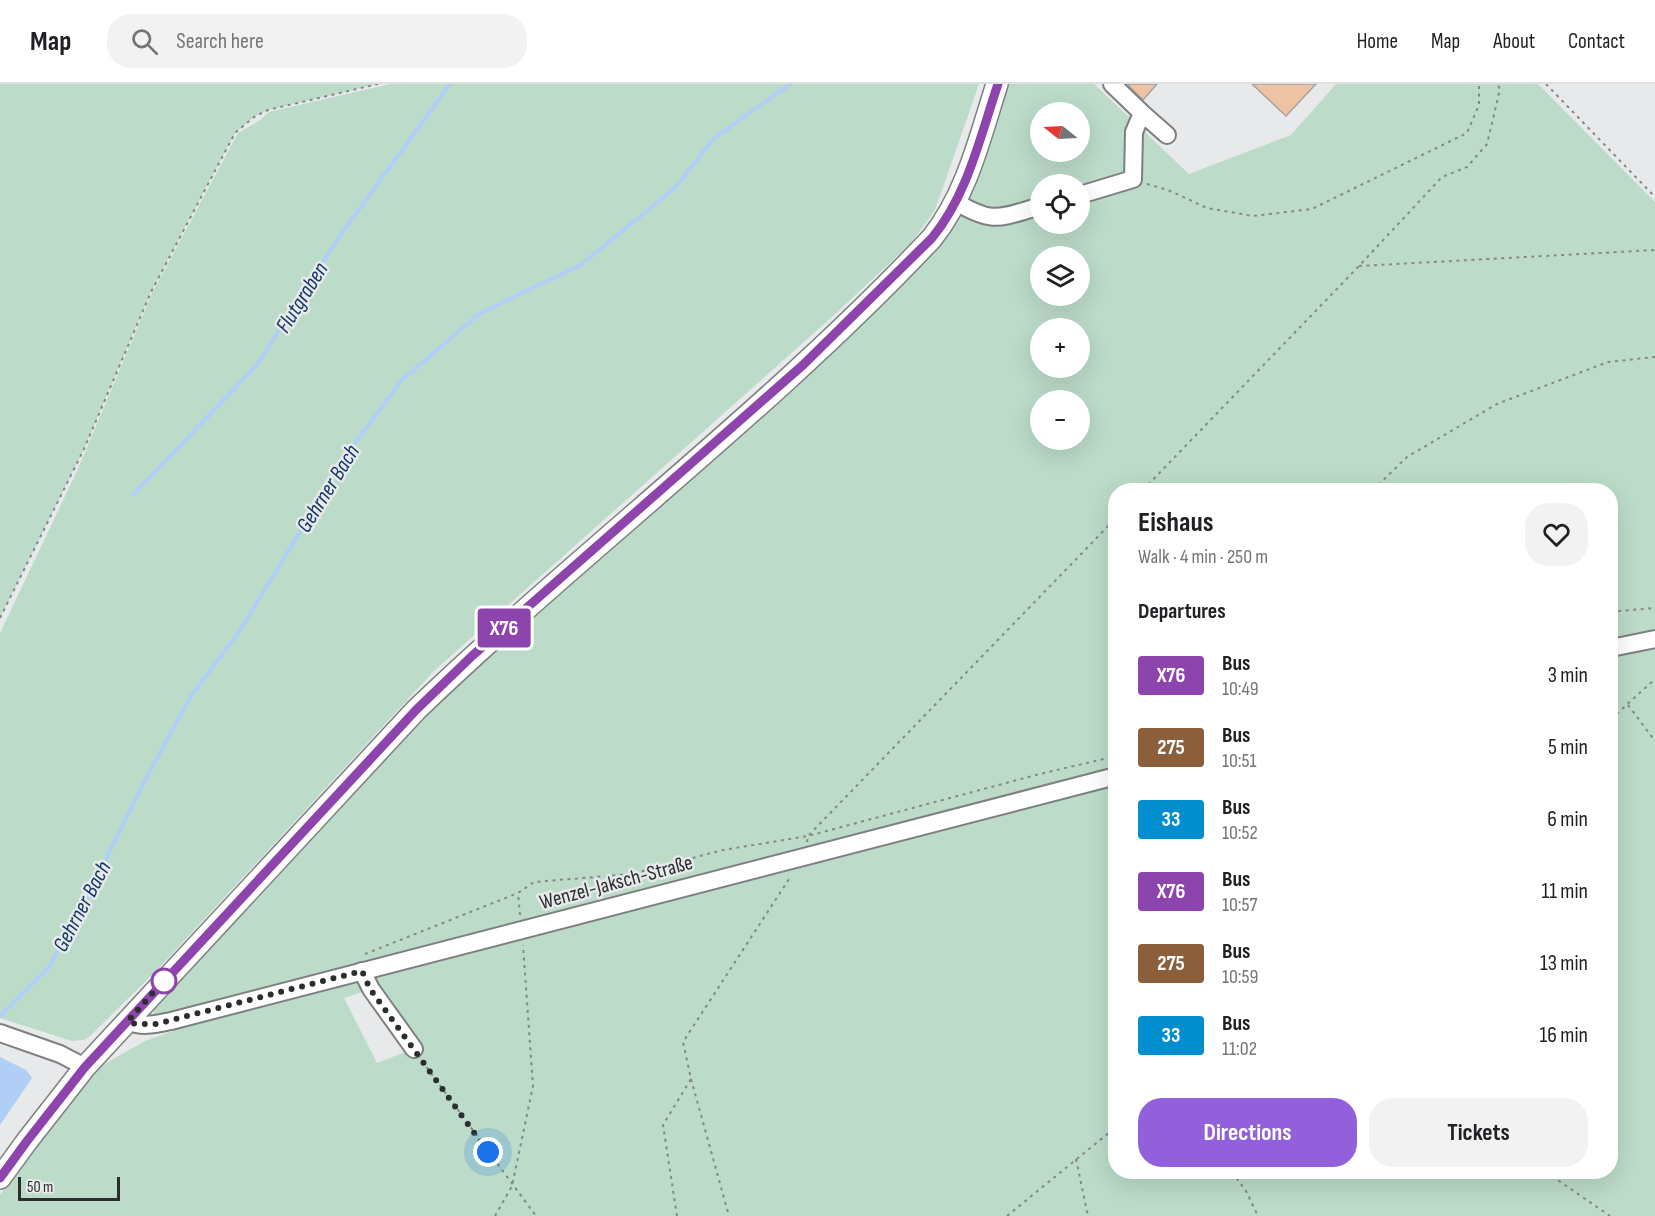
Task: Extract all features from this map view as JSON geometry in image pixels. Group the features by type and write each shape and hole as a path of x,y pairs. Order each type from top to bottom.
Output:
{"main road":[{"path":"0,1178 85,1067 416,710 472,656 803,365 928,243 941,227 964,185 998,84"}],"street":[{"path":"1112,84 1167,135"},
{"path":"1090,192 1133,179 1134,132 1142,113"},
{"path":"956,202 973,212 996,218 1030,209"},
{"path":"1618,647 1655,639"},
{"name":"Wenzel-Jaksch-Straße","path":"128,1021 135,1024 156,1024 359,964 522,930 1108,778"},
{"path":"359,964 370,989 414,1049"},
{"path":"0,1033 60,1054 85,1067"}],"path":[{"path":"0,618 84,448 151,292 235,133 254,117 268,110 378,84"},
{"path":"1133,179 1168,190 1207,208 1253,216 1312,209 1467,133 1479,105 1479,84"},
{"path":"1150,483 1359,267 1442,177 1467,167 1487,144 1500,89 1497,84"},
{"path":"1546,84 1655,197"},
{"path":"1359,267 1655,250"},
{"path":"1380,483 1407,457 1497,404 1608,362 1655,357"},
{"path":"729,1216 683,1042 803,857 808,836 1108,526"},
{"path":"1618,611 1655,608"},
{"path":"1618,713 1655,679"},
{"path":"1628,705 1655,741"},
{"path":"359,964 518,893 534,882 631,874 723,850 808,836 1108,758"},
{"path":"495,1216 512,1186 533,1086 518,893"},
{"path":"414,1049 536,1216"},
{"path":"677,1216 663,1125 691,1079"},
{"path":"1007,1216 1108,1133"},
{"path":"1076,1159 1088,1216"},
{"path":"1237,1179 1246,1191 1258,1216"},
{"path":"1556,1179 1610,1216"}],"green space":[{"path":"0,84 378,84 268,110 254,117 235,133 151,292 84,449 0,618"},
{"path":"390,84 979,84 935,210 911,243 833,316 434,671 159,968 89,1037 72,1041 0,1018 0,633 77,471 152,293 238,133 259,121 269,112"},
{"path":"1005,84 1094,84 1189,174 1291,135 1336,84 1538,84 1655,202 1655,1216 0,1216 0,1195 78,1091 103,1065 145,1041 173,1031 174,1017 156,1016 153,1013 155,1005 167,997 190,967 378,762 479,662 915,269","holes":["371,989 413,1049 377,1063 344,998"]}],"water":[{"path":"0,1057 26,1070 32,1078 0,1125"}],"building":[{"path":"1127,84 1157,84 1143,100"},
{"path":"1252,84 1316,84 1286,116"}],"waterway":[{"name":"Flutgraben","path":"133,495 257,365 337,240 450,84"},
{"name":"Gehrner Bach","path":"0,1016 49,967 83,906 144,782 191,696 239,632 349,451 403,379 479,314 582,264 676,187 713,139 790,84"}],"bus line":[{"name":"X76","path":"0,1178 85,1067 416,710 472,656 803,365 923,248 949,216 964,185 998,84"}],"route":[{"path":"164,981 165,979 128,1021 143,1025 171,1021 362,971 370,989 488,1152"}]}
